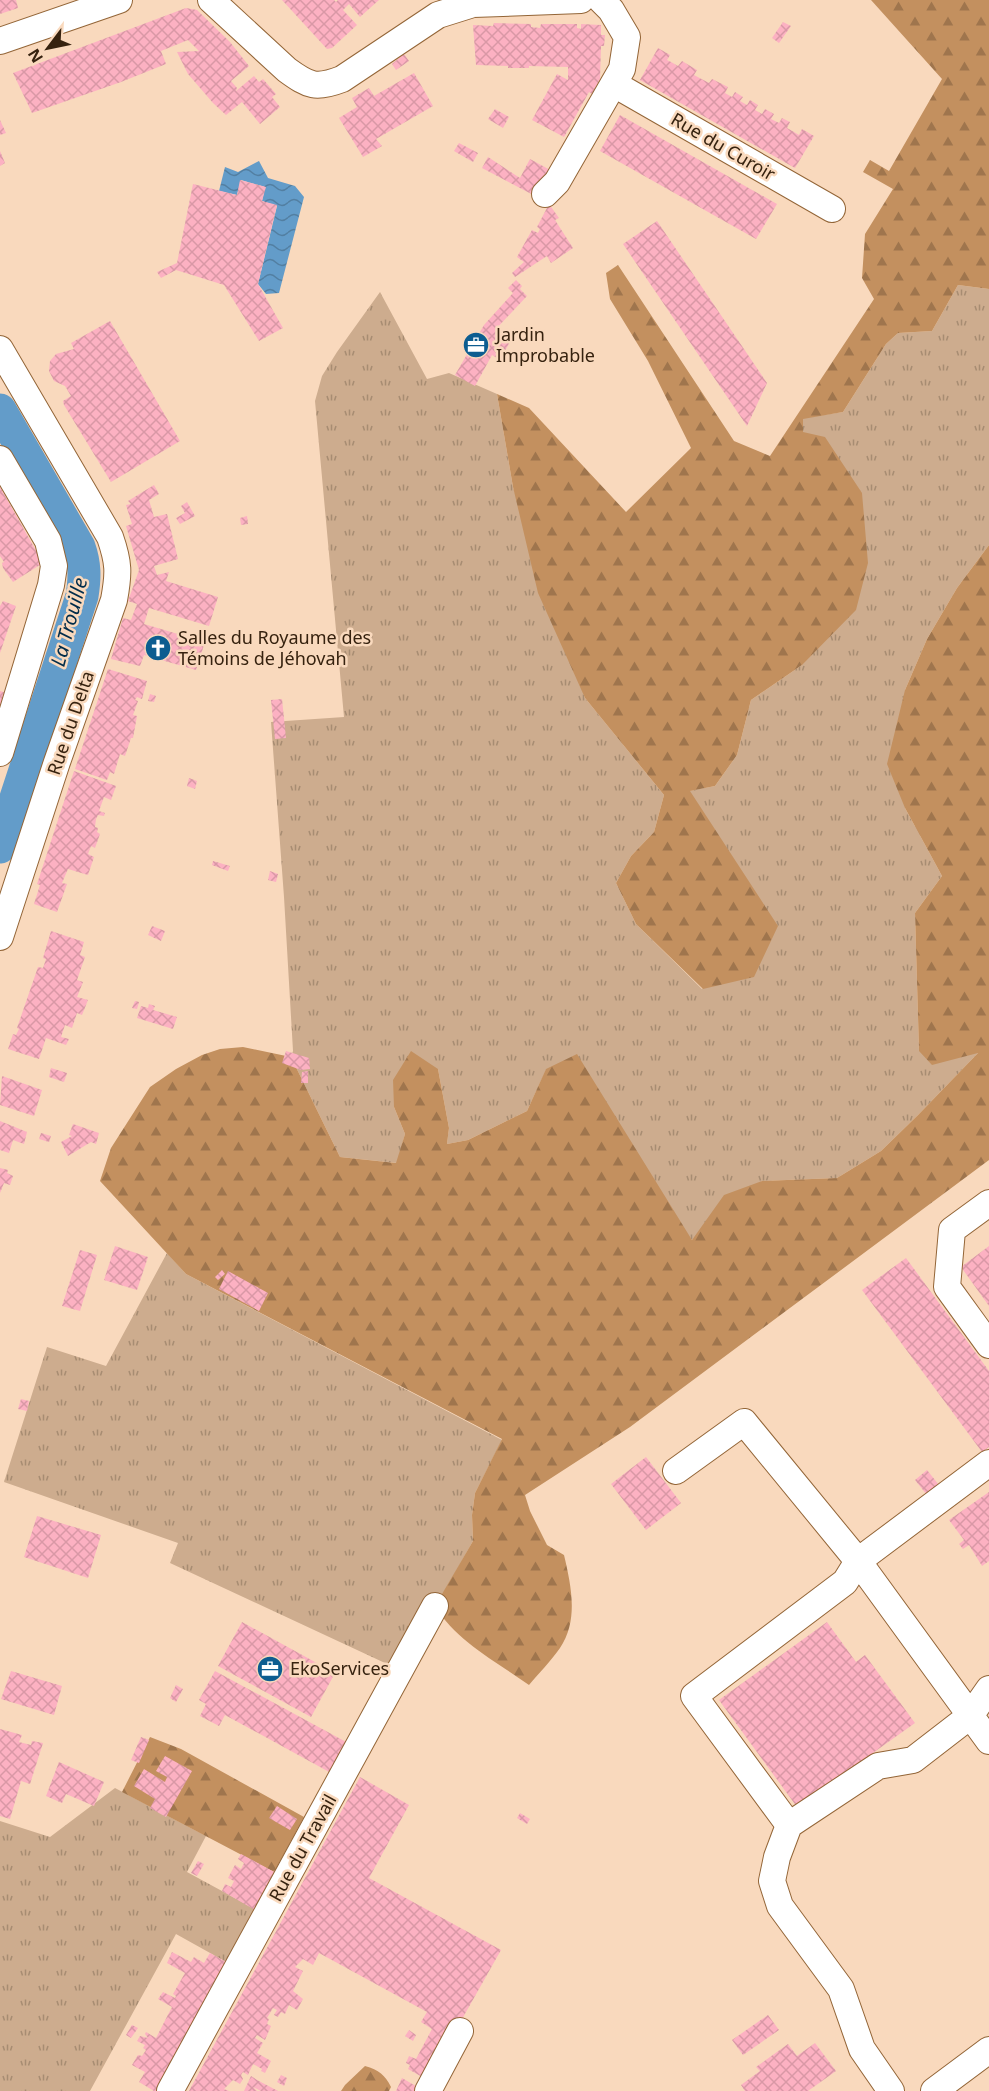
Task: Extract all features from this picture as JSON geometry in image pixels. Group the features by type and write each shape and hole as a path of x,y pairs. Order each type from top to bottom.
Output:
{"street":[{"path":"0,41 119,0"},
{"path":"211,0 287,70 315,86 328,85 342,79 438,15 474,4 581,0"},
{"path":"545,194 557,182 622,69 627,37 611,10 601,0"},
{"name":"Rue du Curoir","path":"614,84 832,209"},
{"name":"Rue du Delta","path":"0,349 110,537 119,575 114,600 57,762 0,937"},
{"path":"0,459 48,541 54,566 51,585 5,726 0,753"},
{"path":"989,1203 952,1230 946,1287 989,1345"},
{"path":"676,1471 744,1422 858,1561 989,1741"},
{"path":"789,1825 694,1696 845,1582 858,1561 989,1464"},
{"name":"Rue du Travail","path":"170,2091 435,1606"},
{"path":"891,2091 862,2049 841,1989 780,1906 772,1881 777,1857 789,1825 878,1766 913,1760 970,1716 989,1689"},
{"path":"428,2091 460,2031"},
{"path":"934,2091 989,2050"}],"green space":[{"path":"871,0 989,0 989,289 958,285 932,331 898,333 886,344 843,412 803,419 803,432 825,437 862,493 868,563 856,610 802,665 751,700 737,755 715,786 690,791 778,926 754,977 703,989 636,924 616,883 631,856 654,832 664,795 585,698 538,593 513,487 497,394 529,408 626,512 691,448 648,361 610,299 606,273 618,265 734,441 770,456 874,299 862,278 865,234 893,189 863,172 870,160 889,171 942,79"},
{"path":"958,285 989,289 989,545 957,588 927,639 905,690 905,808 942,876 915,913 919,1051 979,1052 881,1151 837,1178 762,1181 692,1240 546,1070 527,1111 468,1140 447,1144 449,1128 438,1069 394,1107 405,1134 397,1163 340,1157 291,1057 293,1051 284,897 271,722 344,717 315,401 322,376 337,352 380,292 427,379 449,373 497,394 513,487 585,698 664,795 654,832 631,856 616,883 636,924 702,989 777,926 689,791 715,786 737,755 751,700 802,665 803,418 843,412 886,344 898,333 932,331"},
{"path":"989,545 989,1160 630,1427 525,1495 530,1511 547,1545 564,1555 572,1602 570,1626 566,1637 560,1648 529,1685 454,1630 435,1606 473,1541 472,1515 475,1493 502,1439 186,1274 100,1181 111,1148 150,1087 202,1055 220,1049 243,1047 291,1057 340,1157 396,1163 405,1134 394,1107 393,1080 411,1051 438,1069 449,1128 447,1144 468,1140 527,1111 546,1069 577,1054 692,1240 724,1195 762,1181 837,1178 881,1151 978,1053 932,1065 919,1051 915,913 942,876 905,808 887,764 905,690 927,639 957,588"},
{"path":"167,1253 186,1274 502,1440 475,1493 472,1515 473,1541 400,1670 170,1563 178,1543 4,1482 47,1347 106,1366"},
{"path":"150,1737 181,1749 304,1817 274,1872 122,1792"},
{"path":"115,1788 206,1836 187,1872 266,1915 237,1968 176,1934 90,2091 0,2091 0,1821 50,1837"},
{"path":"365,2066 384,2076 391,2087 389,2091 341,2091 345,2085"}],"water":[{"path":"259,161 268,178 295,186 304,197 279,293 266,294 258,284 277,206 262,201 265,187 241,180 237,195 219,191 225,167 238,172"}],"building":[{"path":"0,0 16,0 18,8 0,14"},
{"path":"282,0 334,0 336,2 338,0 379,0 360,17 349,4 343,10 357,25 332,48 327,49"},
{"path":"186,8 197,10 230,42 249,66 231,81 237,88 236,91 254,76 259,82 263,79 276,94 272,97 280,107 260,124 242,102 226,115 188,74 177,52 199,51 188,40 161,51 166,64 32,113 13,73"},
{"path":"783,22 791,26 779,43 772,38"},
{"path":"494,23 531,24 531,27 540,28 541,24 577,24 577,28 581,29 581,24 601,25 601,35 605,35 604,46 601,46 600,79 592,94 589,92 564,137 532,120 557,74 568,80 568,67 508,68 508,66 476,65 473,25 493,26"},
{"path":"658,48 670,55 667,60 678,66 682,61 697,70 694,75 709,83 712,79 728,87 725,93 732,97 735,92 743,97 740,101 747,105 750,100 758,105 755,110 762,114 765,109 774,114 771,119 779,123 782,118 790,122 787,128 799,135 802,129 814,136 795,168 640,80"},
{"path":"404,54 409,61 396,70 392,64"},
{"path":"414,73 433,106 376,139 382,146 363,157 339,118 357,107 352,98 369,88 374,96"},
{"path":"495,109 509,117 503,128 488,119"},
{"path":"620,115 777,204 756,239 600,151"},
{"path":"0,120 6,133 0,135"},
{"path":"459,143 478,153 473,162 454,151"},
{"path":"0,151 5,163 0,166"},
{"path":"488,157 520,178 530,159 552,171 539,198 482,168"},
{"path":"240,180 266,187 262,201 277,205 258,284 283,328 259,341 224,285 176,270 161,278 157,272 177,263 193,184 237,195"},
{"path":"549,204 559,218 555,220 573,248 551,263 547,256 515,277 512,273 524,262 517,257 532,230 538,233 540,229 537,227"},
{"path":"657,221 767,383 747,426 623,244"},
{"path":"516,280 522,286 520,289 527,296 495,330 511,340 500,360 492,355 475,386 455,375 484,325 513,293 508,288"},
{"path":"110,321 180,441 111,482 64,405 63,401 71,396 65,386 54,381 49,371 50,361 56,354 74,349 71,343"},
{"path":"154,485 159,494 149,500 154,517 167,514 178,559 154,566 157,575 169,572 166,581 218,597 209,626 149,608 144,624 205,642 196,670 144,655 140,666 111,659 123,618 131,620 137,604 128,601 139,570 126,526 132,524 126,505 131,504 128,501"},
{"path":"0,487 43,563 13,582 3,568 2,563 4,562 0,556"},
{"path":"187,502 195,516 180,524 176,518 185,513 181,506"},
{"path":"247,516 248,524 241,525 240,518"},
{"path":"3,601 16,606 0,653 0,606"},
{"path":"108,669 147,681 142,699 137,697 135,700 138,701 133,715 137,716 133,738 131,738 125,756 120,754 114,774 110,772 107,780 75,769"},
{"path":"0,691 7,693 3,707 0,706"},
{"path":"150,694 156,696 154,702 148,701"},
{"path":"282,699 286,738 275,739 271,700"},
{"path":"74,771 116,786 111,800 104,797 99,811 105,813 104,816 98,815 96,819 95,827 98,828 97,832 100,834 95,848 91,846 88,854 94,857 88,875 68,869 62,883 67,884 57,912 34,904 40,885 37,884"},
{"path":"189,778 197,781 195,789 187,786"},
{"path":"213,861 230,866 228,871 212,865"},
{"path":"270,871 278,874 276,882 268,880"},
{"path":"152,926 165,931 161,941 148,935"},
{"path":"51,931 84,942 80,955 85,957 77,980 83,982 77,997 88,1000 82,1015 77,1013 72,1028 65,1025 61,1037 69,1039 66,1045 46,1038 39,1059 8,1049 13,1034 16,1035 19,1029 17,1028 38,967 43,968 46,959 43,958"},
{"path":"135,1001 139,1002 137,1009 132,1008"},
{"path":"149,1004 155,1006 153,1010 177,1017 173,1029 137,1018 141,1006 148,1008"},
{"path":"286,1051 309,1058 310,1069 301,1070 282,1063"},
{"path":"51,1068 67,1073 64,1082 49,1077"},
{"path":"308,1071 308,1083 301,1083 302,1072"},
{"path":"2,1076 42,1090 34,1116 0,1105"},
{"path":"0,1121 27,1132 24,1144 13,1140 9,1153 0,1150"},
{"path":"73,1124 99,1133 96,1144 91,1142 68,1156 61,1142 72,1136 69,1135"},
{"path":"41,1133 51,1136 49,1142 39,1139"},
{"path":"0,1168 8,1170 7,1173 13,1176 10,1185 4,1183 0,1193"},
{"path":"115,1246 148,1257 137,1290 104,1280"},
{"path":"989,1246 989,1306 961,1267"},
{"path":"80,1250 97,1255 80,1311 62,1306"},
{"path":"906,1258 989,1371 989,1447 982,1452 862,1290"},
{"path":"222,1270 225,1274 218,1280 215,1277"},
{"path":"228,1271 268,1293 259,1311 219,1289"},
{"path":"21,1399 29,1401 27,1411 18,1409"},
{"path":"646,1457 681,1503 646,1530 611,1484"},
{"path":"927,1470 939,1485 927,1495 915,1480"},
{"path":"989,1492 989,1561 982,1566 969,1545 963,1549 959,1544 964,1540 949,1520"},
{"path":"37,1516 101,1535 88,1578 24,1557"},
{"path":"242,1622 335,1673 311,1717 218,1666"},
{"path":"827,1622 856,1662 865,1655 915,1723 797,1807 719,1700"},
{"path":"11,1671 62,1686 54,1715 1,1699"},
{"path":"215,1671 348,1743 331,1773 225,1715 219,1726 200,1716 206,1704 199,1700"},
{"path":"176,1685 183,1689 176,1702 170,1698"},
{"path":"0,1729 22,1735 19,1742 31,1745 32,1741 43,1743 30,1784 21,1781 10,1819 0,1816"},
{"path":"141,1737 149,1740 139,1763 131,1760"},
{"path":"165,1756 192,1771 166,1817 150,1808 155,1799 134,1786 144,1769 165,1782 167,1777 156,1771"},
{"path":"59,1762 104,1782 94,1806 66,1794 62,1803 46,1796"},
{"path":"360,1777 409,1805 369,1878 501,1950 457,2028 424,2078 408,2069 410,2065 406,2063 409,2056 416,2059 432,2029 421,2022 427,2012 319,1953 313,1965 303,1959 295,1967 303,1971 293,1991 303,1999 297,2010 289,2005 285,2014 281,2012 278,2017 274,2015 277,2010 273,2008 267,2018 269,2019 267,2024 271,2026 265,2040 257,2035 255,2038 263,2043 257,2053 271,2061 265,2073 253,2064 248,2075 243,2072 241,2075 243,2079 240,2084 233,2080 224,2089 229,2091 189,2091"},
{"path":"277,1806 297,1819 290,1830 269,1818"},
{"path":"520,1813 530,1819 527,1824 517,1818"},
{"path":"241,1854 278,1874 257,1911 222,1891 225,1884 231,1887 234,1881 228,1878 235,1865 241,1869 244,1863 238,1859"},
{"path":"198,1861 204,1864 197,1876 191,1873"},
{"path":"172,1952 191,1962 194,1957 204,1963 210,1953 228,1963 157,2091 154,2091 139,2082 145,2072 132,2065 138,2055 142,2056 146,2050 143,2048 145,2045 137,2041 140,2036 148,2038 146,2032 156,2038 172,2007 158,1999 163,1992 175,1998 173,1994 185,1973 167,1963"},
{"path":"768,2015 779,2030 743,2055 732,2040"},
{"path":"132,2025 138,2028 131,2038 126,2035"},
{"path":"409,2030 416,2035 413,2041 405,2036"},
{"path":"815,2043 836,2071 808,2091 745,2091 741,2085 760,2071 756,2067 788,2044 797,2056"},
{"path":"281,2075 287,2078 284,2086 277,2082"},
{"path":"251,2076 278,2091 261,2091 253,2087 257,2091 244,2091"},
{"path":"402,2078 421,2089 419,2091 396,2091"}],"waterway":[{"name":"La Trouille","path":"0,410 79,547 84,577 82,596 0,847"}],"place":[{"name":"Jardin Improbable","path":"476,345"},
{"name":"Salles du Royaume des Témoins de Jéhovah","path":"158,648"},
{"name":"EkoServices","path":"270,1669"}]}
